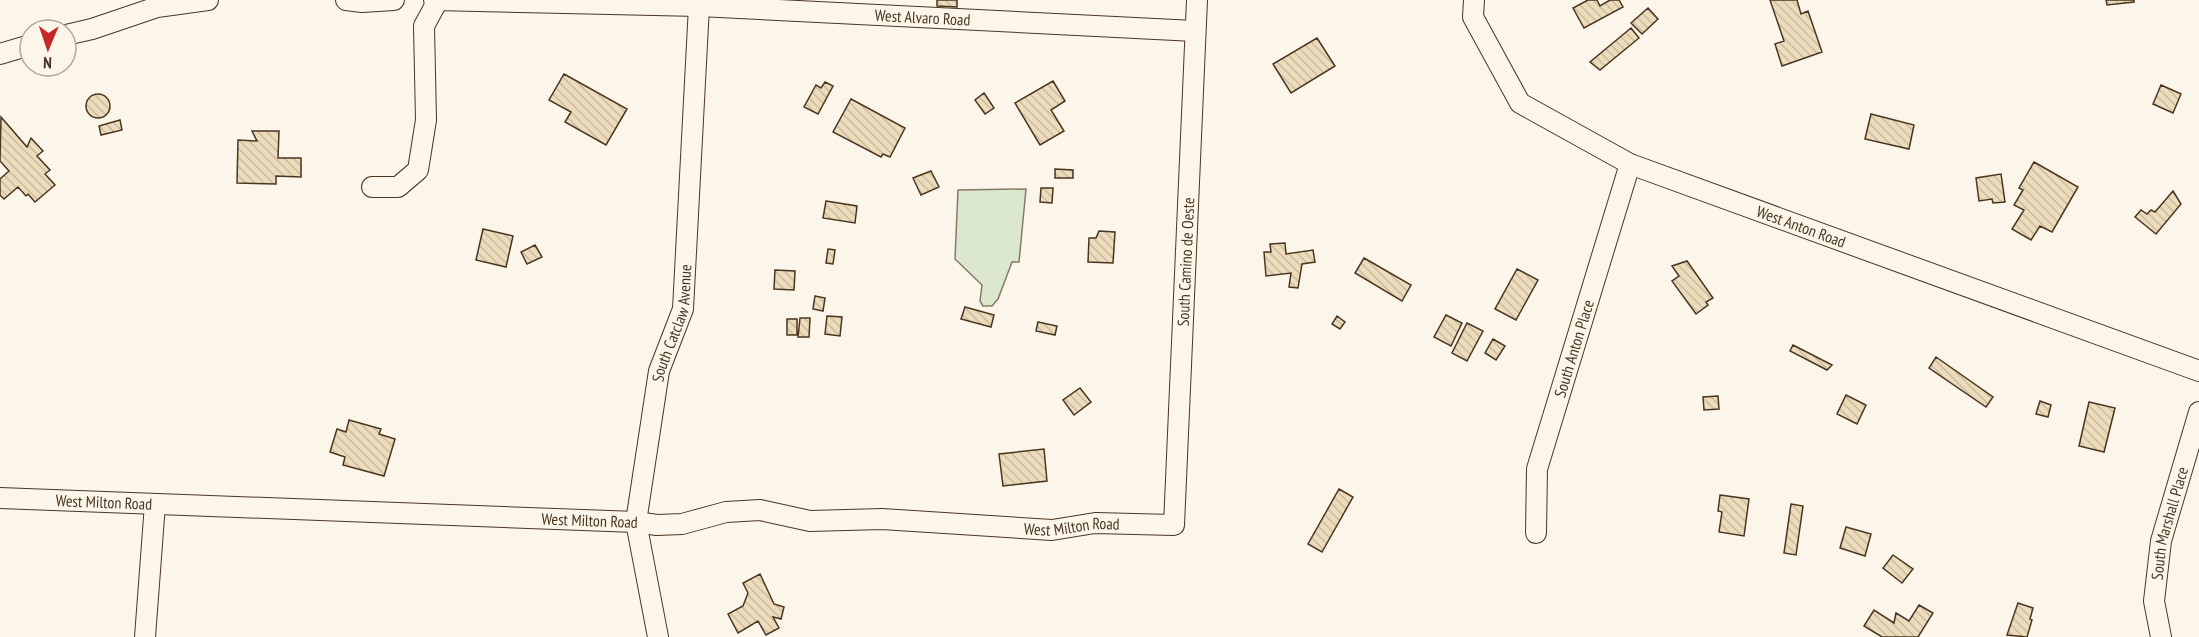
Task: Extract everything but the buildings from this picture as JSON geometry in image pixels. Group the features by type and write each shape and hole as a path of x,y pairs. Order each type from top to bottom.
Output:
{"street":[{"path":"78,32 157,8 208,0"},
{"path":"346,0 362,2 394,0"},
{"path":"372,188 398,187 418,170 426,120 424,26 436,0"},
{"name":"West Alvaro Road","path":"436,0 699,6 1195,31"},
{"name":"South Camino de Oeste","path":"1174,525 1197,0"},
{"name":"West Anton Road","path":"1474,0 1473,17 1520,103 1630,164 2199,371"},
{"name":"South Catclaw Avenue","path":"658,637 636,522 659,371 683,309 699,6"},
{"path":"0,54 18,49"},
{"name":"South Anton Place","path":"1536,533 1537,469 1630,164"},
{"name":"South Marshall Place","path":"2161,637 2154,601 2161,541 2199,412"},
{"name":"West Milton Road","path":"0,498 636,522 657,525 681,524 726,512 760,510 810,521 882,519 1052,530 1095,523 1174,525"},
{"path":"145,637 155,504"}],"green space":[{"path":"1026,189 1019,262 1012,262 998,299 992,306 983,306 980,301 982,285 955,259 958,190"}]}
